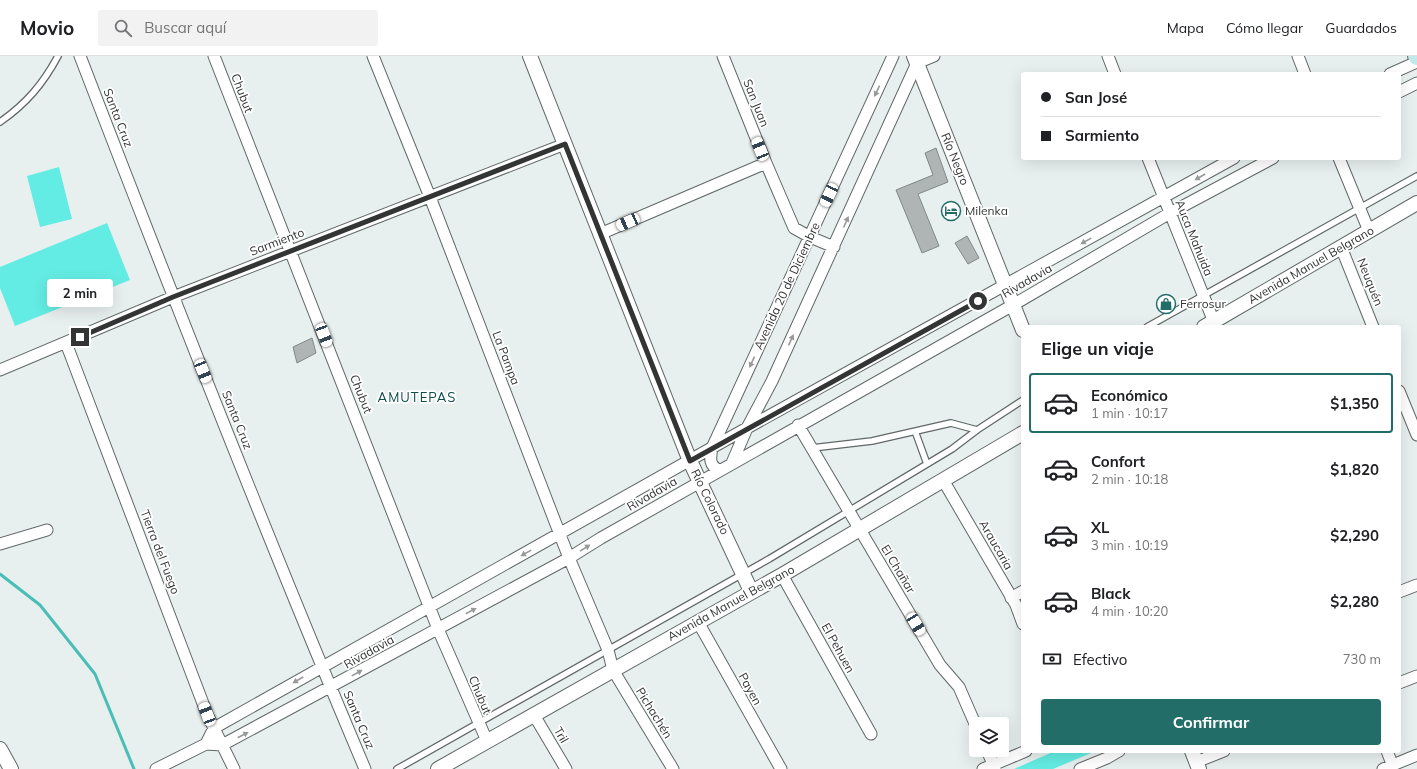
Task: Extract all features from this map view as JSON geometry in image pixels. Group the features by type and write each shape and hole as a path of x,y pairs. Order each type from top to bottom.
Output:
{"street":[{"name":"Santa Cruz","path":"80,56 173,297 365,769"},
{"name":"Chubut","path":"214,56 438,628 487,741"},
{"name":"La Pampa","path":"374,56 569,558 608,650 613,670"},
{"name":"Río Colorado","path":"530,56 690,461 744,573 751,591"},
{"name":"San Juan","path":"723,56 794,228 810,237 834,247"},
{"name":"Avenida 20 de Diciembre","path":"719,470 714,468 711,462 712,448 893,56"},
{"path":"732,463 747,428 772,381 834,247 917,58 934,56"},
{"path":"1108,56 1114,72"},
{"path":"1298,56 1304,72"},
{"name":"Río Negro","path":"917,58 1021,325"},
{"path":"1394,72 1417,62"},
{"path":"1401,91 1417,83"},
{"name":"Sarmiento","path":"0,370 173,297 565,144"},
{"name":"Auca Mahuida","path":"1149,160 1202,295 1211,325"},
{"name":"Rivadavia","path":"214,728 747,428 1230,160"},
{"name":"Rivadavia","path":"222,745 569,558 719,470 1013,305 1170,213 1268,160"},
{"path":"1340,160 1369,231"},
{"path":"600,234 766,163"},
{"name":"Avenida Manuel Belgrano","path":"1211,325 1417,203"},
{"name":"Neuquén","path":"1341,247 1373,325"},
{"name":"Tierra del Fuego","path":"66,343 207,714 234,769"},
{"path":"1401,396 1417,435"},
{"name":"El Chañar","path":"798,425 848,512 940,665 959,688 972,717"},
{"name":"Avenida Manuel Belgrano","path":"438,769 455,765 487,741 751,591 782,575 1021,434"},
{"name":"Araucaria","path":"943,480 1011,598 1021,620"},
{"path":"0,544 46,530"},
{"name":"El Pehuen","path":"782,575 871,734"},
{"path":"1401,591 1417,585"},
{"path":"1011,598 1021,592"},
{"name":"Payen","path":"698,622 780,769"},
{"name":"Pichachén","path":"613,670 673,769"},
{"path":"1401,682 1417,676"},
{"name":"Tril","path":"534,715 566,769"},
{"path":"206,744 214,728"},
{"path":"156,769 206,744 222,745"},
{"path":"0,749 12,769"},
{"path":"989,757 991,768 1022,753"},
{"path":"1080,769 1116,753"},
{"path":"1196,761 1218,753"},
{"path":"1387,753 1390,768 1417,755"}],"lane":[{"path":"0,122 33,95 48,74 58,56"},
{"path":"1151,325 1202,295 1360,209 1417,176"},
{"path":"397,769 744,573 848,512 952,449 976,430 1021,401"},
{"path":"812,448 872,440 951,423 976,430"},
{"path":"915,431 927,464"}],"shaded area":[{"path":"59,167 72,219 40,227 27,176"},
{"path":"107,223 130,280 15,326 0,288 0,267"},
{"path":"1050,753 1091,753 1053,769 1014,769"}],"building":[{"path":"936,148 948,182 918,194 939,246 922,253 896,190 933,175 925,153"},
{"path":"967,236 979,258 968,264 955,243"},
{"path":"312,338 316,353 297,363 293,347"}],"waterway":[{"path":"0,574 40,605 95,674 134,769"}],"place":[{"name":"Milenka","path":"951,211"},
{"name":"Ferrosur","path":"1166,304"}],"district":[{"name":"AMUTEPAS","path":"417,397"}],"route":[{"path":"80,337 173,297 565,144 690,461 978,301"}]}
